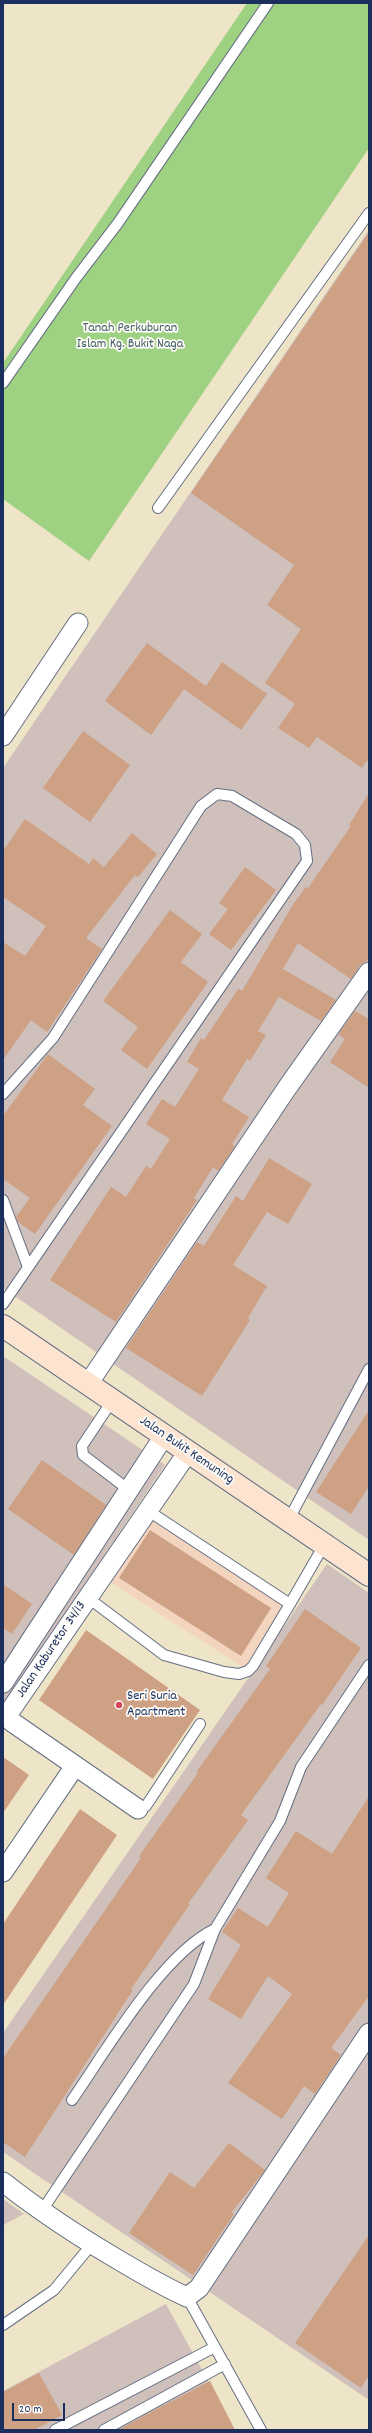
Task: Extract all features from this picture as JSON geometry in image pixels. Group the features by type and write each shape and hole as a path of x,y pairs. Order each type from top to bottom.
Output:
{"main road":[{"name":"Jalan Bukit Kemuning","path":"3,1326 369,1575"}],"street":[{"path":"3,736 78,623"},
{"path":"88,1384 287,1088 369,972"},
{"path":"3,1683 164,1436"},
{"name":"Jalan Kaburetor 34/13","path":"138,1809 12,1722 9,1717 10,1711 87,1597 188,1452"},
{"path":"3,1872 76,1766"},
{"path":"3,2182 40,2212 169,2289 187,2297 199,2288 369,2033"}],"lane":[{"path":"3,383 76,278 118,223 268,3"},
{"path":"158,508 369,213"},
{"path":"3,1094 53,1038 201,806 217,794 232,796 296,834 305,845 307,861 3,1304"},
{"path":"3,1200 28,1267"},
{"path":"288,1521 369,1369"},
{"path":"112,1401 82,1446 81,1451 84,1455 129,1490"},
{"path":"147,1510 290,1604"},
{"path":"87,1597 164,1655 224,1672 239,1674 248,1671 253,1666 324,1545"},
{"path":"40,2212 194,1984 215,1929 280,1821 301,1767 369,1665"},
{"path":"138,1809 146,1806 200,1724"},
{"path":"72,2100 156,1981 189,1944 215,1929"},
{"path":"3,2325 54,2290 92,2244"},
{"path":"187,2297 260,2430"},
{"path":"55,2430 215,2347"},
{"path":"104,2430 225,2364"}],"shaded area":[{"path":"369,230 369,1540 3,1288 3,768"},
{"path":"3,1356 165,1465 3,1705"},
{"path":"150,1517 284,1605 244,1668 106,1579"},
{"path":"327,1564 369,1593 369,2400 3,2152 3,2033"},
{"path":"3,2199 24,2214 3,2225"},
{"path":"166,2304 235,2430 3,2430 3,2391"}],"green space":[{"name":"Tanah Perkuburan Islam Kg. Bukit Naga","path":"247,3 369,3 369,148 89,561 3,499 3,363"}],"building":[{"path":"369,232 369,758 362,768 317,737 309,748 278,728 295,704 265,683 301,629 267,605 294,565 191,493"},
{"path":"147,643 206,686 222,662 267,694 241,730 184,689 151,735 105,701"},
{"path":"83,731 130,765 90,822 43,788"},
{"path":"369,793 369,959 360,965 351,979 298,943 283,969 336,1000 321,1021 279,997 258,1031 266,1035 250,1061 247,1059 222,1100 249,1117 232,1144 235,1146 218,1171 213,1167 194,1198 197,1200 116,1322 50,1280 111,1187 126,1197 146,1166 151,1169 170,1139 146,1124 162,1099 175,1107 199,1069 187,1062 201,1038 204,1040 238,989 242,991 294,903 306,887 308,888 351,826 349,825"},
{"path":"25,819 89,864 93,858 104,867 132,833 157,854 138,877 135,875 86,938 102,949 47,1032 31,1020 3,1060 3,942 25,956 46,926 3,897 3,851"},
{"path":"245,867 276,890 231,950 209,934 228,909 219,903"},
{"path":"170,910 202,934 181,962 208,982 147,1069 121,1050 138,1027 103,1001"},
{"path":"355,1011 369,1019 369,1088 330,1062 345,1039 339,1035 340,1032"},
{"path":"48,1054 95,1089 83,1105 112,1126 35,1234 18,1222 16,1217 30,1198 3,1179 3,1116"},
{"path":"269,1158 312,1184 288,1224 267,1212 233,1265 267,1286 248,1318 250,1320 202,1396 126,1348 197,1242 204,1246 236,1196 243,1201"},
{"path":"369,1410 369,1486 351,1514 316,1492"},
{"path":"42,1460 106,1505 74,1555 8,1509"},
{"path":"150,1530 271,1608 241,1656 119,1578"},
{"path":"3,1584 32,1604 12,1634 3,1628"},
{"path":"305,1609 361,1648 322,1705 321,1704 241,1815 248,1820 188,1904 190,1904 131,1989 133,1990 25,2157 3,2142 3,2058 141,1858 139,1856 198,1773 197,1771 270,1669 266,1666"},
{"name":"Seri Suria Apartment","path":"86,1630 200,1710 153,1779 39,1700"},
{"path":"3,1757 29,1775 3,1813"},
{"path":"369,1796 369,1996 331,2048 341,2055 315,2094 304,2086 282,2119 228,2083 292,1994 268,1976 241,2019 208,1999 241,1945 222,1932 238,1908 268,1927 289,1893 266,1878 296,1831 332,1854"},
{"path":"80,1809 117,1835 3,2005 3,1924"},
{"path":"229,2143 265,2170 231,2213 234,2214 193,2275 129,2233 170,2172 194,2188"},
{"path":"369,2235 369,2375 361,2388 295,2343"},
{"path":"39,2373 62,2415 34,2430 3,2430 3,2392"},
{"path":"210,2381 235,2430 118,2430 151,2412"}],"place":[{"name":"Seri Suria Apartment","path":"119,1705"}]}
